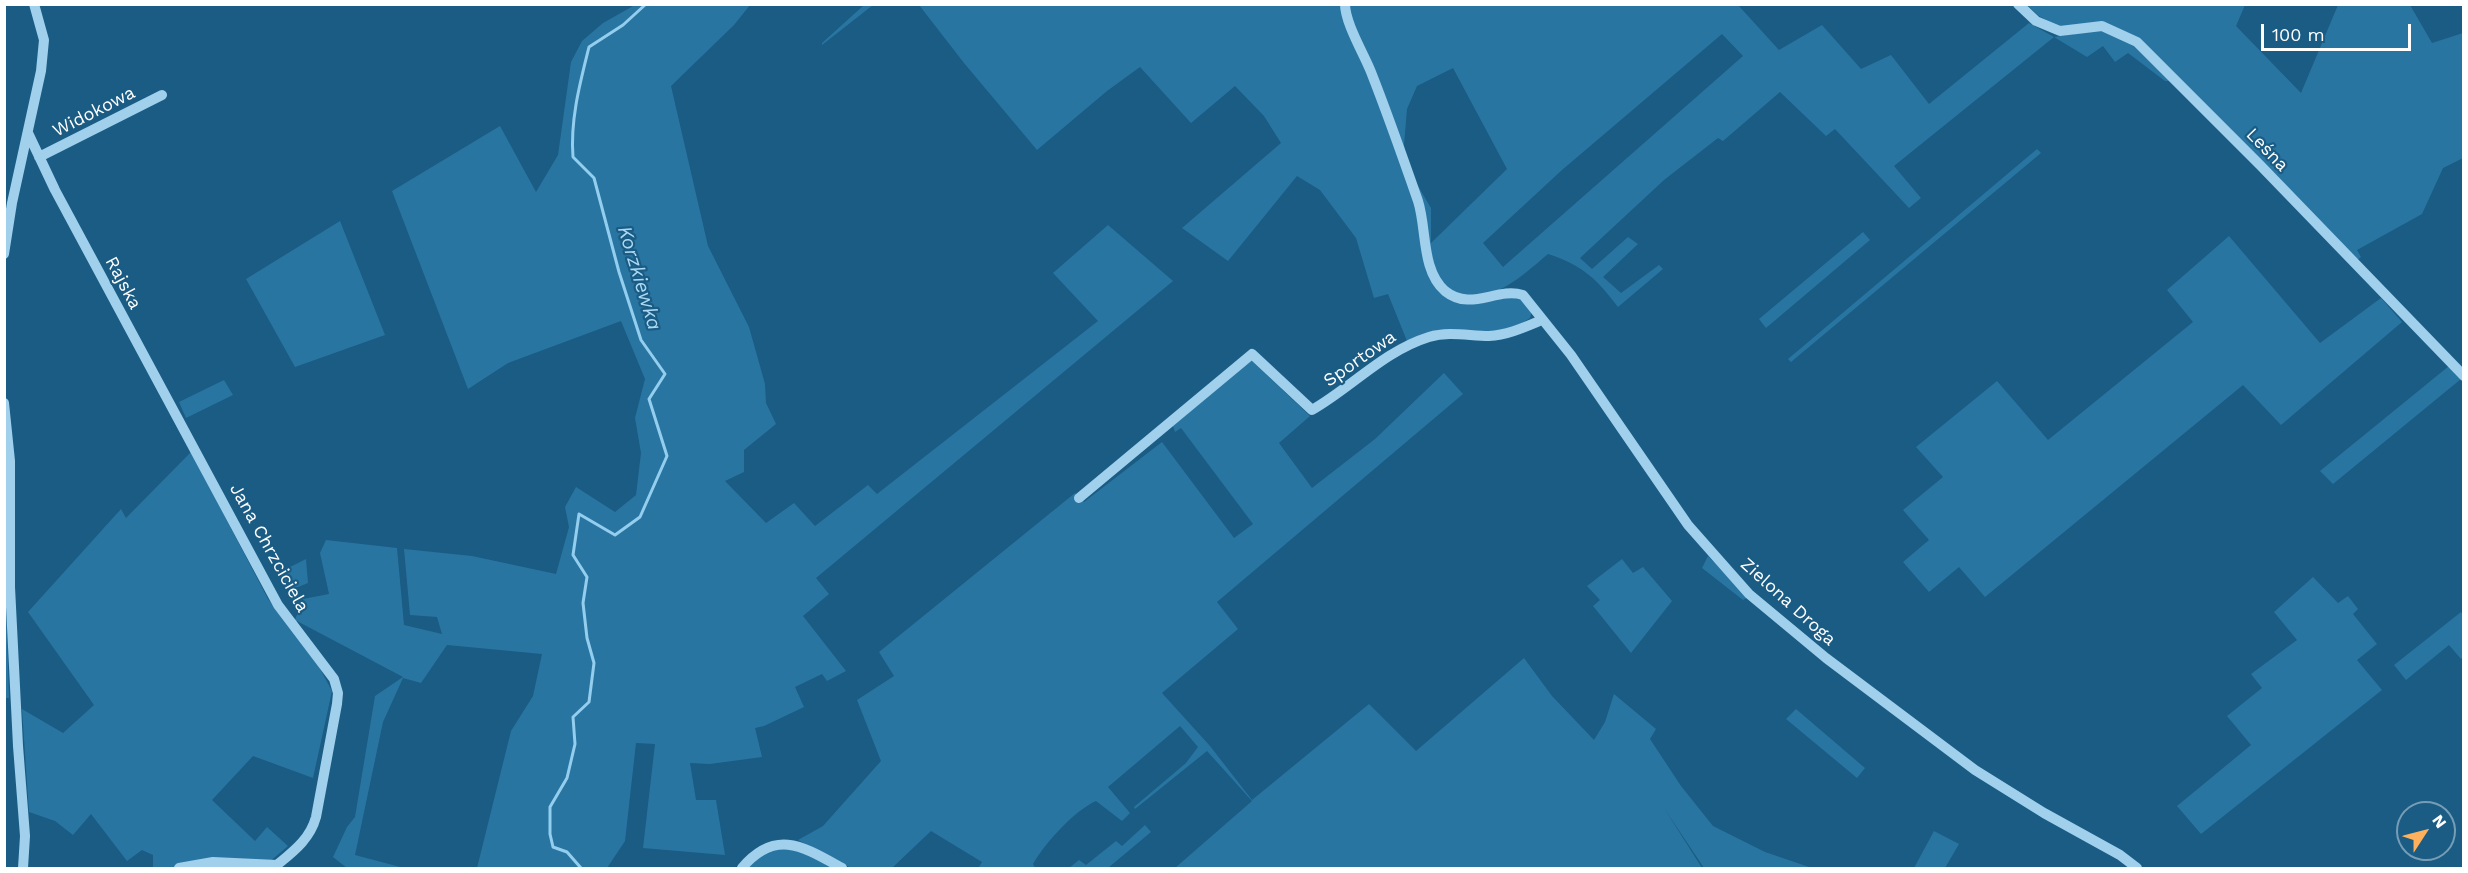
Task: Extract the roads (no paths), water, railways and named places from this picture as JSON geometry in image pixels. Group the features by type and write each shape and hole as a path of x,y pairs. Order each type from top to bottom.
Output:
{"street":[{"path":"4,254 12,203 42,71 44,40 34,4"},
{"name":"Zielona Droga","path":"1346,4 1350,23 1372,74 1418,201 1431,268 1439,285 1462,300 1487,299 1508,292 1523,295 1571,355 1688,525 1749,594 1826,658 1975,770 2044,813 2120,855 2137,868"},
{"name":"Leśna","path":"2018,4 2036,21 2060,31 2102,26 2137,42 2260,165 2463,376"},
{"name":"Widokowa","path":"39,157 162,96"},
{"name":"Rajska","path":"28,134 63,206 193,447"},
{"name":"Sportowa","path":"1079,498 1252,354 1312,410 1337,396 1392,352 1413,343 1432,336 1449,334 1492,336 1512,332 1542,320"},
{"path":"4,403 10,461 10,586 25,836 23,868"},
{"name":"Jana Chrzciciela","path":"179,868 196,863 213,862 277,865 300,846 314,826 338,693 329,670 278,605 193,447"},
{"path":"742,868 754,855 783,843 796,844 842,868"}],"waterway":[{"name":"Korzkiewka","path":"581,868 567,852 553,847 550,834 550,807 567,778 575,744 573,717 589,702 594,663 587,638 583,603 587,577 573,555 579,514 615,535 640,517 667,456 649,399 665,374 641,340 619,272 594,178 573,157 573,129 576,102 589,47 623,25 646,4"}]}
